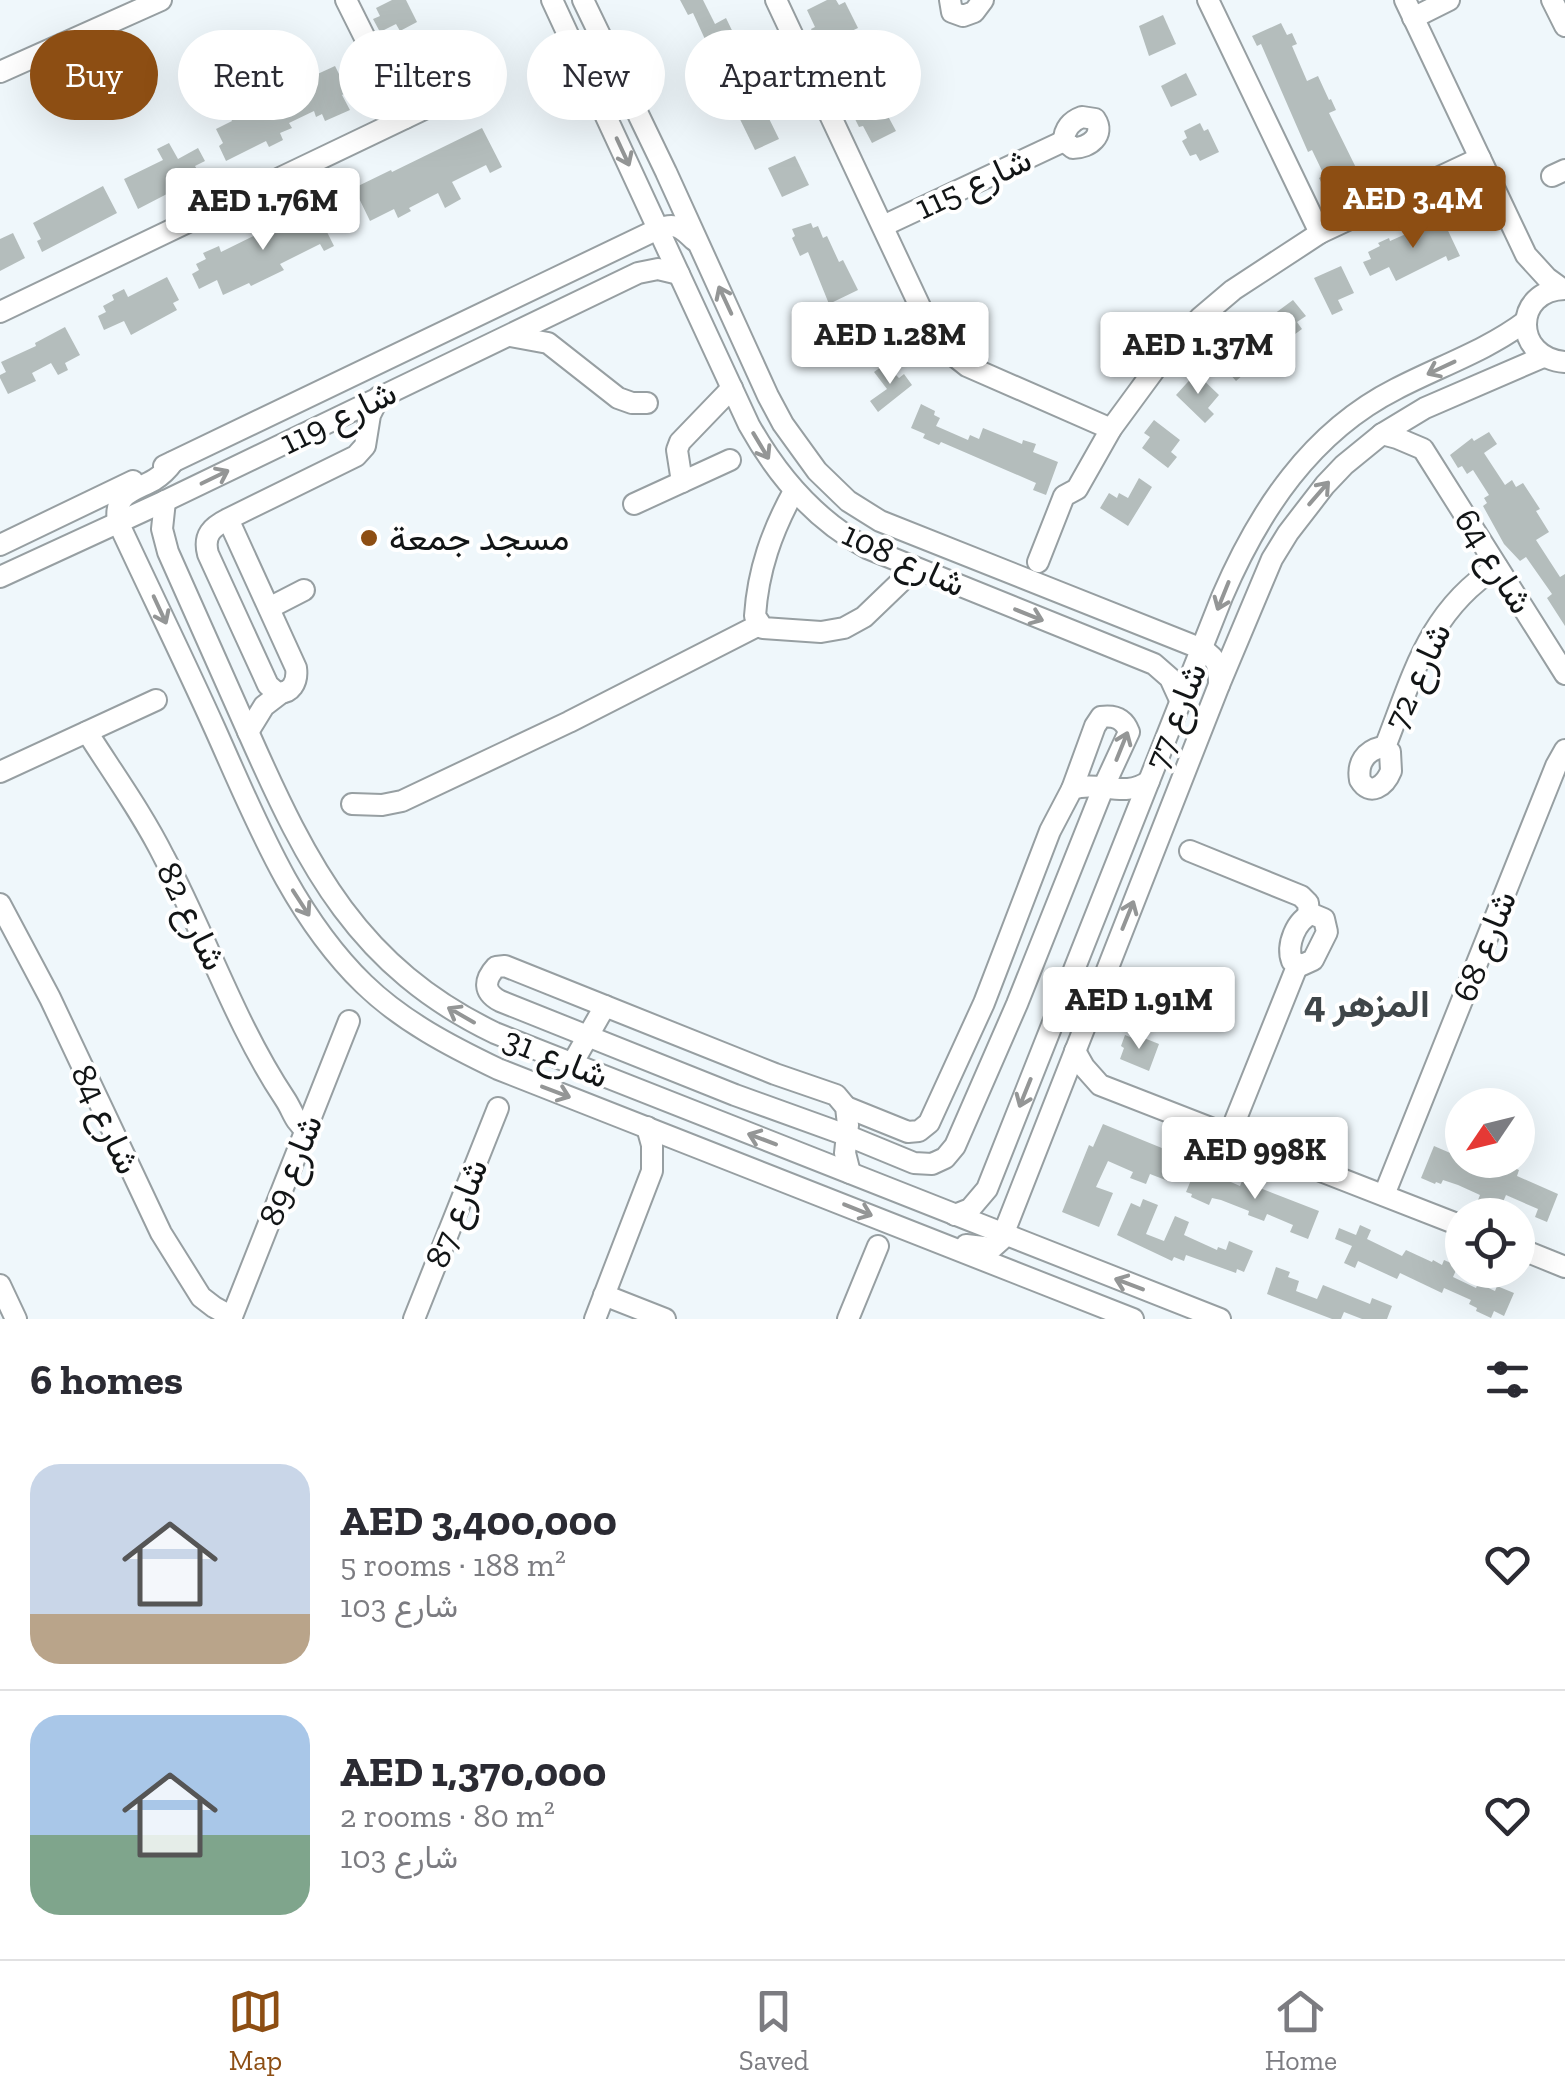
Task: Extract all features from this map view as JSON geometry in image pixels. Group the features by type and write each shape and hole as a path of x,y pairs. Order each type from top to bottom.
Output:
{"street":[{"path":"0,72 161,0"},
{"path":"346,0 361,30"},
{"name":"شارع 108","path":"552,0 759,444 794,491 820,517 852,540 1154,664 1170,678 1181,702"},
{"name":"شارع 108","path":"583,0 768,396 817,471 848,501 880,521 1202,649"},
{"path":"776,0 942,348 968,366 1111,428"},
{"path":"949,0 952,12 963,16 984,0"},
{"path":"1208,0 1320,233"},
{"path":"1449,0 1409,9 1526,255 1563,289"},
{"path":"1552,0 1565,26"},
{"path":"0,312 402,120"},
{"name":"شارع 115","path":"883,226 1064,141"},
{"path":"1038,562 1062,498 1079,486 1111,428 1158,365 1208,311 1250,278 1320,233 1480,158"},
{"path":"658,229 670,224 678,226 699,245"},
{"name":"شارع 119","path":"0,544 658,229"},
{"path":"1526,255 1529,342 1559,361"},
{"name":"شارع 119","path":"0,577 165,502 644,271 658,269 678,274"},
{"name":"شارع 77","path":"955,1215 970,1208 987,1189 1235,567 1280,490 1304,460 1377,400 1490,345 1530,311 1542,295 1563,289"},
{"path":"548,343 549,329 560,310"},
{"path":"425,375 476,338 475,326 462,323"},
{"path":"507,336 548,343 612,394 632,403 647,403"},
{"name":"شارع 77","path":"1003,1234 1219,685 1272,560 1288,533 1344,465 1382,434 1434,404 1559,361"},
{"path":"682,482 677,450 680,442 732,388"},
{"path":"274,689 206,548 210,531 356,456 365,446 370,414 379,397"},
{"path":"1382,434 1423,449 1426,423 1434,404"},
{"path":"338,417 354,426 366,441"},
{"name":"شارع 64","path":"1423,449 1565,674"},
{"path":"634,504 730,460"},
{"path":"118,522 116,511 124,497 166,472 173,462"},
{"path":"758,625 755,612 762,566 794,491"},
{"name":"شارع 31","path":"165,502 162,529 168,552 295,834 333,896 360,930 414,984 474,1023 572,1064 1220,1319"},
{"path":"228,519 297,674 290,690 274,689 234,701"},
{"name":"شارع 31","path":"118,522 284,877 322,935 364,985 413,1022 498,1069 1133,1319"},
{"name":"شارع 72","path":"1385,748 1423,651 1440,620 1458,597 1497,567"},
{"path":"352,804 402,801 569,722 758,625 772,630 833,632 844,628 864,618 915,568"},
{"path":"971,591 1002,592 1008,586 1007,572"},
{"path":"269,608 304,590"},
{"path":"1202,649 1218,663 1219,685"},
{"path":"248,732 274,689"},
{"path":"0,772 156,700"},
{"path":"846,1107 908,1132 919,1132 929,1123 1010,939 1095,726 1100,718 1121,720 1130,732 1104,786 980,1092 956,1146 946,1158 932,1164 914,1162 736,1095 492,996 486,980 496,967 505,966 836,1095 846,1107 856,1139"},
{"name":"شارع 82","path":"87,732 159,846 264,1066 295,1120 306,1130"},
{"name":"شارع 68","path":"1384,1195 1564,747"},
{"path":"230,762 239,754 250,754 281,819 295,834"},
{"path":"1072,789 1091,784 1133,790 1149,782"},
{"path":"1190,851 1301,896 1308,903 1308,914 1301,920 1289,947 1290,956 1298,964 1229,1136"},
{"name":"شارع 84","path":"0,904 42,981 160,1232 201,1297 232,1318"},
{"path":"1098,907 1090,952 1093,960 1107,968"},
{"path":"1010,939 1038,951"},
{"path":"572,1064 605,1006"},
{"name":"شارع 89","path":"232,1318 349,1021"},
{"path":"1074,1051 1100,1085 1445,1219"},
{"path":"950,1078 980,1092"},
{"path":"1056,1099 1078,1088 1100,1085"},
{"path":"289,1104 316,1105"},
{"name":"شارع 87","path":"414,1319 498,1108"},
{"path":"850,1173 845,1153 863,1134 864,1127 876,1119"},
{"path":"595,1319 652,1171 647,1127"},
{"path":"652,1171 688,1144"},
{"path":"930,1239 992,1248 1003,1234"},
{"path":"848,1319 878,1246"},
{"path":"1535,1255 1565,1267"},
{"path":"0,1285 16,1319"},
{"path":"604,1295 665,1319"}],"building":[{"path":"392,0 406,0 417,22 402,30 396,24 379,30 373,19 380,16 376,8"},
{"path":"680,0 703,0 715,24 726,18 732,30 701,30 693,13 688,15"},
{"path":"827,0 836,0 839,5 845,2 858,28 811,30 815,27 807,10"},
{"path":"1163,15 1176,44 1149,56 1139,26"},
{"path":"1281,23 1297,44 1292,46 1307,81 1318,76 1331,99 1336,110 1329,113 1365,186 1345,195 1341,187 1327,194 1319,178 1324,175 1312,150 1308,152 1261,44 1257,46 1252,36"},
{"path":"335,66 339,74 339,115 325,121 322,114 319,116 319,73"},
{"path":"1186,73 1197,95 1171,107 1161,86"},
{"path":"295,120 289,123 292,128 280,133 283,140 269,147 266,141 226,161 216,129 232,121"},
{"path":"740,120 770,120 779,139 755,150"},
{"path":"856,120 890,120 896,131 872,143 863,126 859,127"},
{"path":"1200,123 1204,131 1208,129 1219,152 1200,161 1196,154 1190,156 1182,141 1187,138 1184,131"},
{"path":"482,128 502,167 490,173 486,165 452,182 461,199 445,208 438,193 398,218 394,209 370,221 354,188"},
{"path":"169,143 178,159 198,148 205,161 187,177 190,182 138,209 124,179 163,160 157,149"},
{"path":"795,156 809,185 782,197 768,168"},
{"path":"103,186 117,213 42,252 33,223"},
{"path":"314,206 334,246 324,251 320,244 280,264 284,270 223,295 217,280 199,289 192,274 199,270 196,264 206,259 203,253 219,246 221,252"},
{"path":"1442,218 1460,256 1448,261 1446,256 1396,281 1389,267 1370,276 1363,262 1371,259 1368,252 1380,246 1378,243"},
{"path":"811,223 813,228 818,226 823,238 827,236 858,290 829,304 808,252 800,256 792,238 792,229"},
{"path":"13,233 25,258 0,271 0,239"},
{"path":"1341,266 1354,293 1338,300 1343,310 1332,315 1314,278"},
{"path":"167,277 179,300 173,303 177,310 131,335 124,321 104,330 98,316 106,312 103,306 114,300 112,295 124,289 128,297"},
{"path":"1293,300 1306,316 1297,322 1302,329 1236,381 1213,355 1230,339 1243,354 1273,329 1266,320"},
{"path":"870,311 876,323 869,326 872,332 867,334 871,341 850,352 838,327"},
{"path":"65,327 80,355 65,363 68,370 58,375 51,363 32,373 36,381 8,394 0,378 6,372 1,362"},
{"path":"885,364 899,378 904,374 912,385 878,412 870,401 887,389 874,372"},
{"path":"1196,373 1219,395 1208,408 1214,414 1205,423 1176,395"},
{"path":"921,404 940,418 936,426 968,440 970,435 979,439 983,428 1022,444 1023,440 1036,444 1033,452 1058,462 1046,495 1033,490 1036,483 923,438 925,434 911,428"},
{"path":"1154,420 1180,440 1171,452 1177,457 1168,468 1142,448 1150,437 1144,433"},
{"path":"1489,432 1497,444 1484,453 1505,485 1512,480 1516,487 1523,483 1540,509 1536,511 1549,532 1536,540 1560,577 1565,574 1565,626 1547,598 1552,594 1526,557 1520,561 1504,544 1483,506 1489,495 1473,470 1467,474 1450,455 1472,438 1474,441"},
{"path":"1139,478 1152,487 1128,526 1100,508 1109,493 1128,498"},
{"path":"1125,1035 1159,1044 1149,1071 1120,1059"},
{"path":"1103,1124 1179,1155 1168,1181 1150,1174 1146,1184 1130,1178 1133,1172 1108,1161 1096,1187 1113,1193 1099,1227 1062,1212 1089,1145 1093,1147"},
{"path":"1434,1146 1445,1151 1445,1178 1522,1178 1558,1194 1547,1222 1535,1217 1535,1198 1479,1198 1480,1195 1458,1185 1443,1180 1435,1184 1421,1178"},
{"path":"1194,1173 1212,1181 1215,1175 1240,1186 1242,1181 1319,1211 1308,1239 1290,1232 1293,1225 1267,1214 1264,1221 1221,1200 1212,1198 1209,1205 1191,1197 1186,1192"},
{"path":"1143,1199 1158,1205 1146,1234 1164,1241 1175,1216 1189,1222 1184,1235 1217,1250 1226,1250 1229,1241 1253,1251 1244,1272 1237,1269 1236,1273 1186,1255 1184,1261 1174,1257 1172,1261 1117,1235 1131,1203 1140,1207"},
{"path":"1360,1225 1371,1230 1367,1239 1402,1256 1406,1250 1442,1265 1445,1260 1445,1288 1502,1288 1514,1293 1504,1316 1494,1311 1491,1318 1476,1311 1469,1304 1471,1300 1444,1288 1442,1293 1400,1273 1397,1279 1358,1261 1355,1268 1344,1263 1352,1246 1335,1239 1339,1228 1356,1235"},
{"path":"1276,1267 1290,1272 1288,1277 1299,1281 1296,1291 1317,1299 1323,1285 1370,1304 1372,1298 1392,1306 1387,1319 1362,1319 1344,1312 1341,1319 1332,1319 1267,1294"}],"place":[{"name":"مسجد جمعة","path":"369,538"}],"district":[{"name":"المزهر 4","path":"1367,1004"}]}
